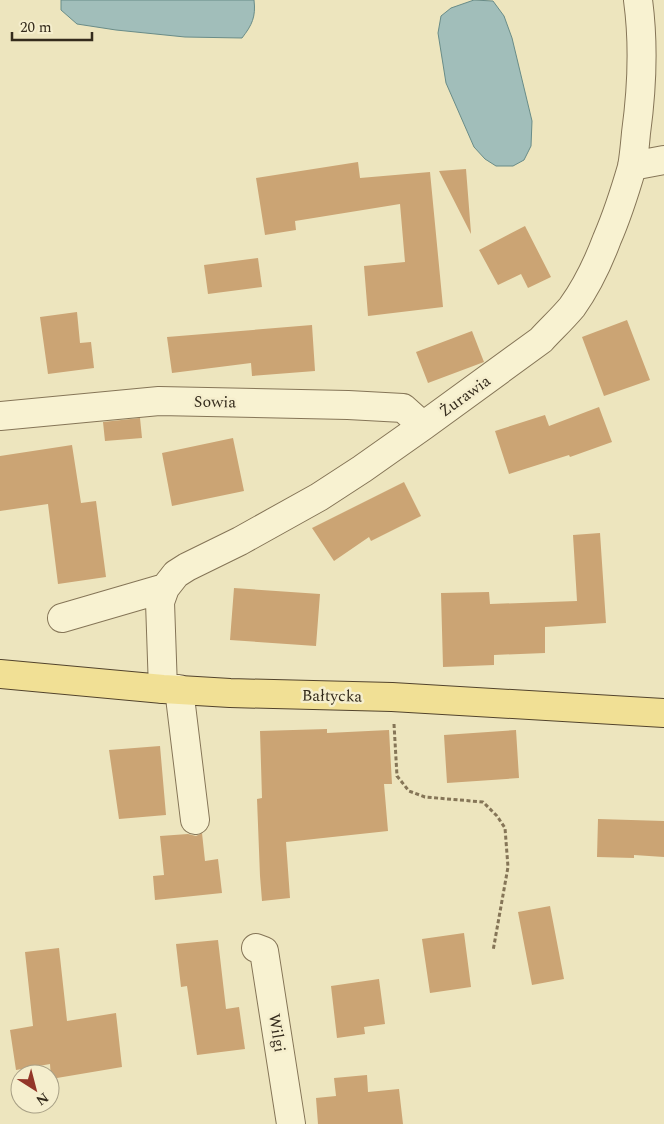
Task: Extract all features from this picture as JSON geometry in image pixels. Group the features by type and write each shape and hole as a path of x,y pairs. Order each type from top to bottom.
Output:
{"main road":[{"name":"Bałtycka","path":"0,674 230,693 392,697 664,713"}],"street":[{"name":"Żurawia","path":"165,588 176,574 187,567 240,541 319,498 362,469 541,340 572,306 600,257 632,166 641,90 642,54 638,0"},
{"path":"632,166 664,160"},
{"name":"Sowia","path":"0,416 159,401 348,405 403,408 423,426"},
{"path":"62,618 165,588"},
{"path":"165,588 160,610 171,689 195,820"},
{"name":"Wilgi","path":"256,948 264,951 291,1124"}],"path":[{"path":"392,697 397,776 409,791 425,797 483,802 497,816 505,828 508,867 493,951"}],"water":[{"path":"61,0 254,0 254,16 251,25 242,38 185,37 77,24 61,10"},
{"path":"474,0 493,1 504,16 512,38 532,121 531,146 524,160 513,166 496,166 485,159 474,147 446,83 438,33 441,16 451,8"}],"building":[{"path":"358,162 360,178 430,172 443,307 368,316 364,266 405,262 400,204 295,221 296,230 265,235 256,178"},
{"path":"466,169 471,233 471,234 439,171"},
{"path":"525,226 551,277 528,288 521,274 498,285 479,250"},
{"path":"258,258 262,287 208,294 204,265"},
{"path":"77,312 80,343 91,342 94,368 48,374 40,317"},
{"path":"627,320 650,380 604,396 582,337"},
{"path":"312,325 315,371 252,376 251,363 172,373 167,337"},
{"path":"472,331 484,362 428,383 416,352"},
{"path":"599,407 612,442 570,457 569,455 509,474 495,431 545,415 549,426"},
{"path":"140,418 142,438 105,441 103,422"},
{"path":"233,438 244,491 172,506 162,453"},
{"path":"72,445 81,503 96,501 106,577 58,584 48,504 0,511 0,456"},
{"path":"404,482 421,516 371,541 369,537 334,561 312,528"},
{"path":"600,533 606,623 545,627 545,653 494,655 494,665 443,667 441,593 489,592 490,604 577,601 573,535"},
{"path":"234,588 320,594 316,646 230,640"},
{"path":"327,729 327,733 389,730 392,784 384,784 388,831 286,842 290,898 262,901 257,799 262,798 260,731"},
{"path":"516,730 519,778 447,783 444,735"},
{"path":"160,746 166,815 119,819 109,750"},
{"path":"598,819 664,821 664,857 634,855 634,858 597,857"},
{"path":"202,833 205,861 218,859 222,893 155,900 153,876 164,875 160,836 188,834 196,836"},
{"path":"550,906 564,979 532,985 518,912"},
{"path":"464,933 471,987 430,993 422,939"},
{"path":"218,940 226,1009 239,1007 245,1049 197,1055 187,986 181,987 176,944"},
{"path":"59,948 67,1021 116,1013 122,1067 60,1077 60,1064 15,1064 10,1030 33,1026 25,952"},
{"path":"379,979 385,1024 364,1027 365,1034 337,1038 331,986"},
{"path":"367,1075 368,1092 399,1089 403,1124 318,1124 316,1098 336,1096 334,1078"}]}
